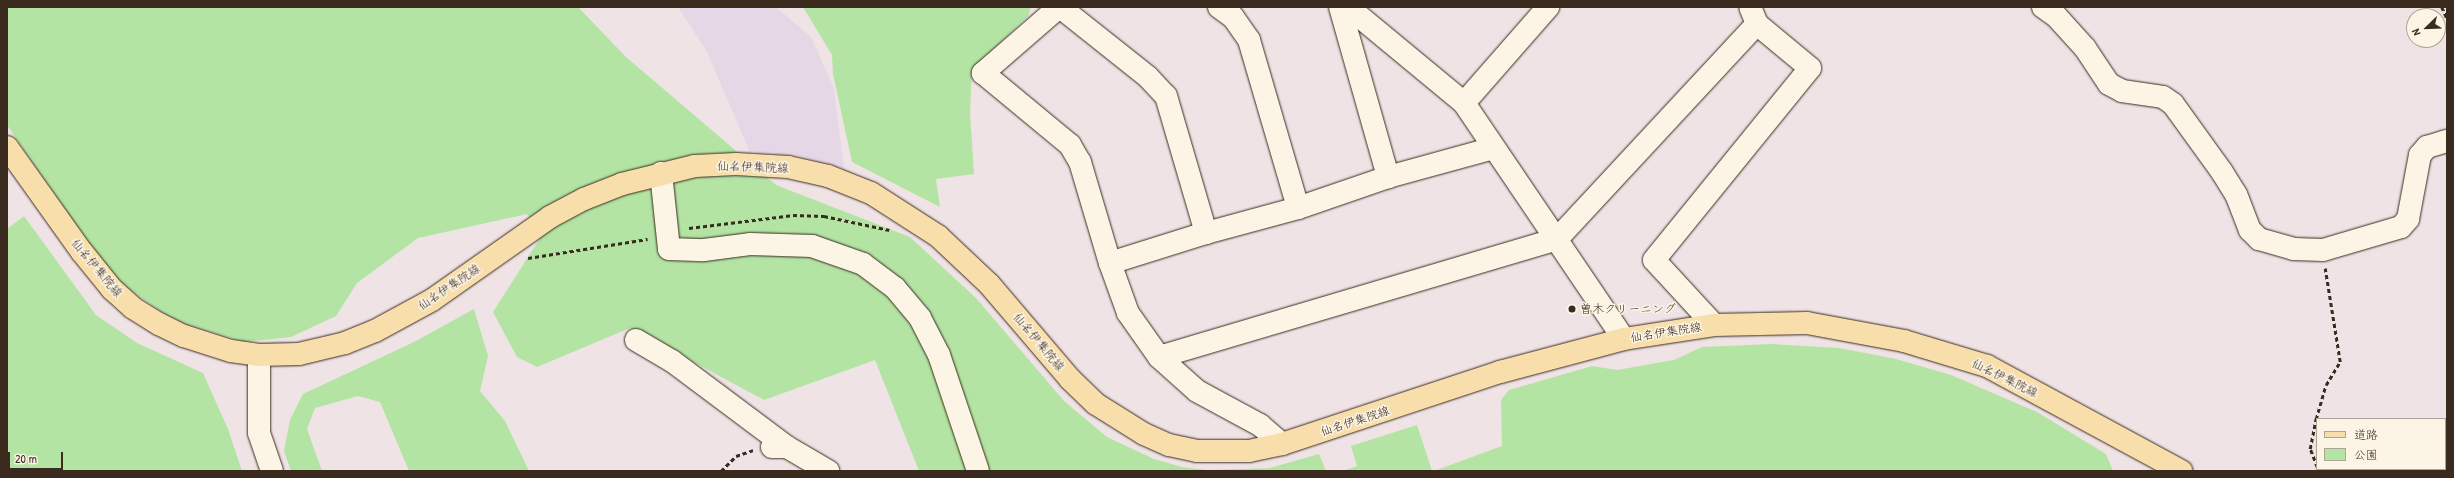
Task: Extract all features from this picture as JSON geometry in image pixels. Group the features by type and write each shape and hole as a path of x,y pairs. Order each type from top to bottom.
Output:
{"main road":[{"name":"仙名伊集院線","path":"7,146 82,252 112,289 133,308 184,336 231,351 259,355 299,354 322,350 375,331 432,300 550,217 609,189 661,173 695,166 736,164 788,167 828,176 871,193 938,236 964,258 1070,379 1096,404 1118,420 1163,442 1197,451 1249,451 1282,444 1500,372 1624,339 1714,325 1807,323 1904,341 1949,353 1987,366 2181,471"}],"street":[{"path":"1206,233 1166,96 1148,77 1059,7 983,73 1070,145 1080,162 1110,263 1128,313 1159,357 1197,391 1260,425 1282,444"},
{"path":"1219,7 1233,17 1249,40 1298,208"},
{"path":"1340,7 1388,177"},
{"path":"1348,7 1464,103 1624,339"},
{"path":"1464,103 1548,7"},
{"path":"2043,7 2056,16 2085,48 2109,84 2122,91 2163,97 2172,104 2222,172 2236,194 2250,230 2259,238 2294,249 2323,250 2401,227 2408,219 2420,155 2427,147 2447,141"},
{"path":"1159,357 1557,239 1753,16 1810,68 1654,260 1714,325"},
{"path":"1110,263 1206,233 1298,208 1388,177 1494,148"},
{"path":"661,173 669,249 704,250 750,244 812,246 863,264 895,288 920,318 939,355 978,471"},
{"path":"636,340 672,361 787,447 828,471"},
{"path":"259,355 259,433 272,471"},
{"path":"764,446 787,447"}],"path":[{"path":"2442,7 2447,18"},
{"path":"520,260 667,234 793,215 824,216 893,231"},
{"path":"2316,418 2326,385 2340,362 2326,284 2323,250"},
{"path":"2316,419 2310,449 2316,462"},
{"path":"721,471 736,456 764,446"}],"shaded area":[{"path":"678,7 776,7 811,37 834,88 844,169 794,155 750,152 707,52"}],"green space":[{"path":"7,7 578,7 626,57 776,185 910,237 976,298 1064,401 1107,437 1154,459 1182,467 1208,470 1270,468 1319,454 1326,471 919,471 875,360 764,400 630,328 537,367 517,357 493,312 542,235 527,214 418,238 357,283 336,316 291,337 244,342 175,321 121,284 84,237 7,125"},
{"path":"803,7 1031,7 1028,16 972,70 970,113 974,174 936,179 940,207 852,162 833,74 832,55"},
{"path":"24,216 96,315 137,343 203,373 228,429 242,471 7,471 7,229"},
{"path":"474,309 488,356 480,391 505,421 529,471 409,471 380,402 358,396 315,408 307,429 322,471 291,471 284,451 290,420 303,394 414,342"},
{"path":"1771,344 1839,348 1896,359 1951,375 2037,412 2106,454 2113,471 1434,471 1502,446 1501,400 1509,390 1592,366 1617,370 1674,360 1702,347"},
{"path":"1417,425 1432,471 1343,471 1357,466 1351,446"}],"place":[{"name":"曽木クリーニング","path":"1572,309"}]}
